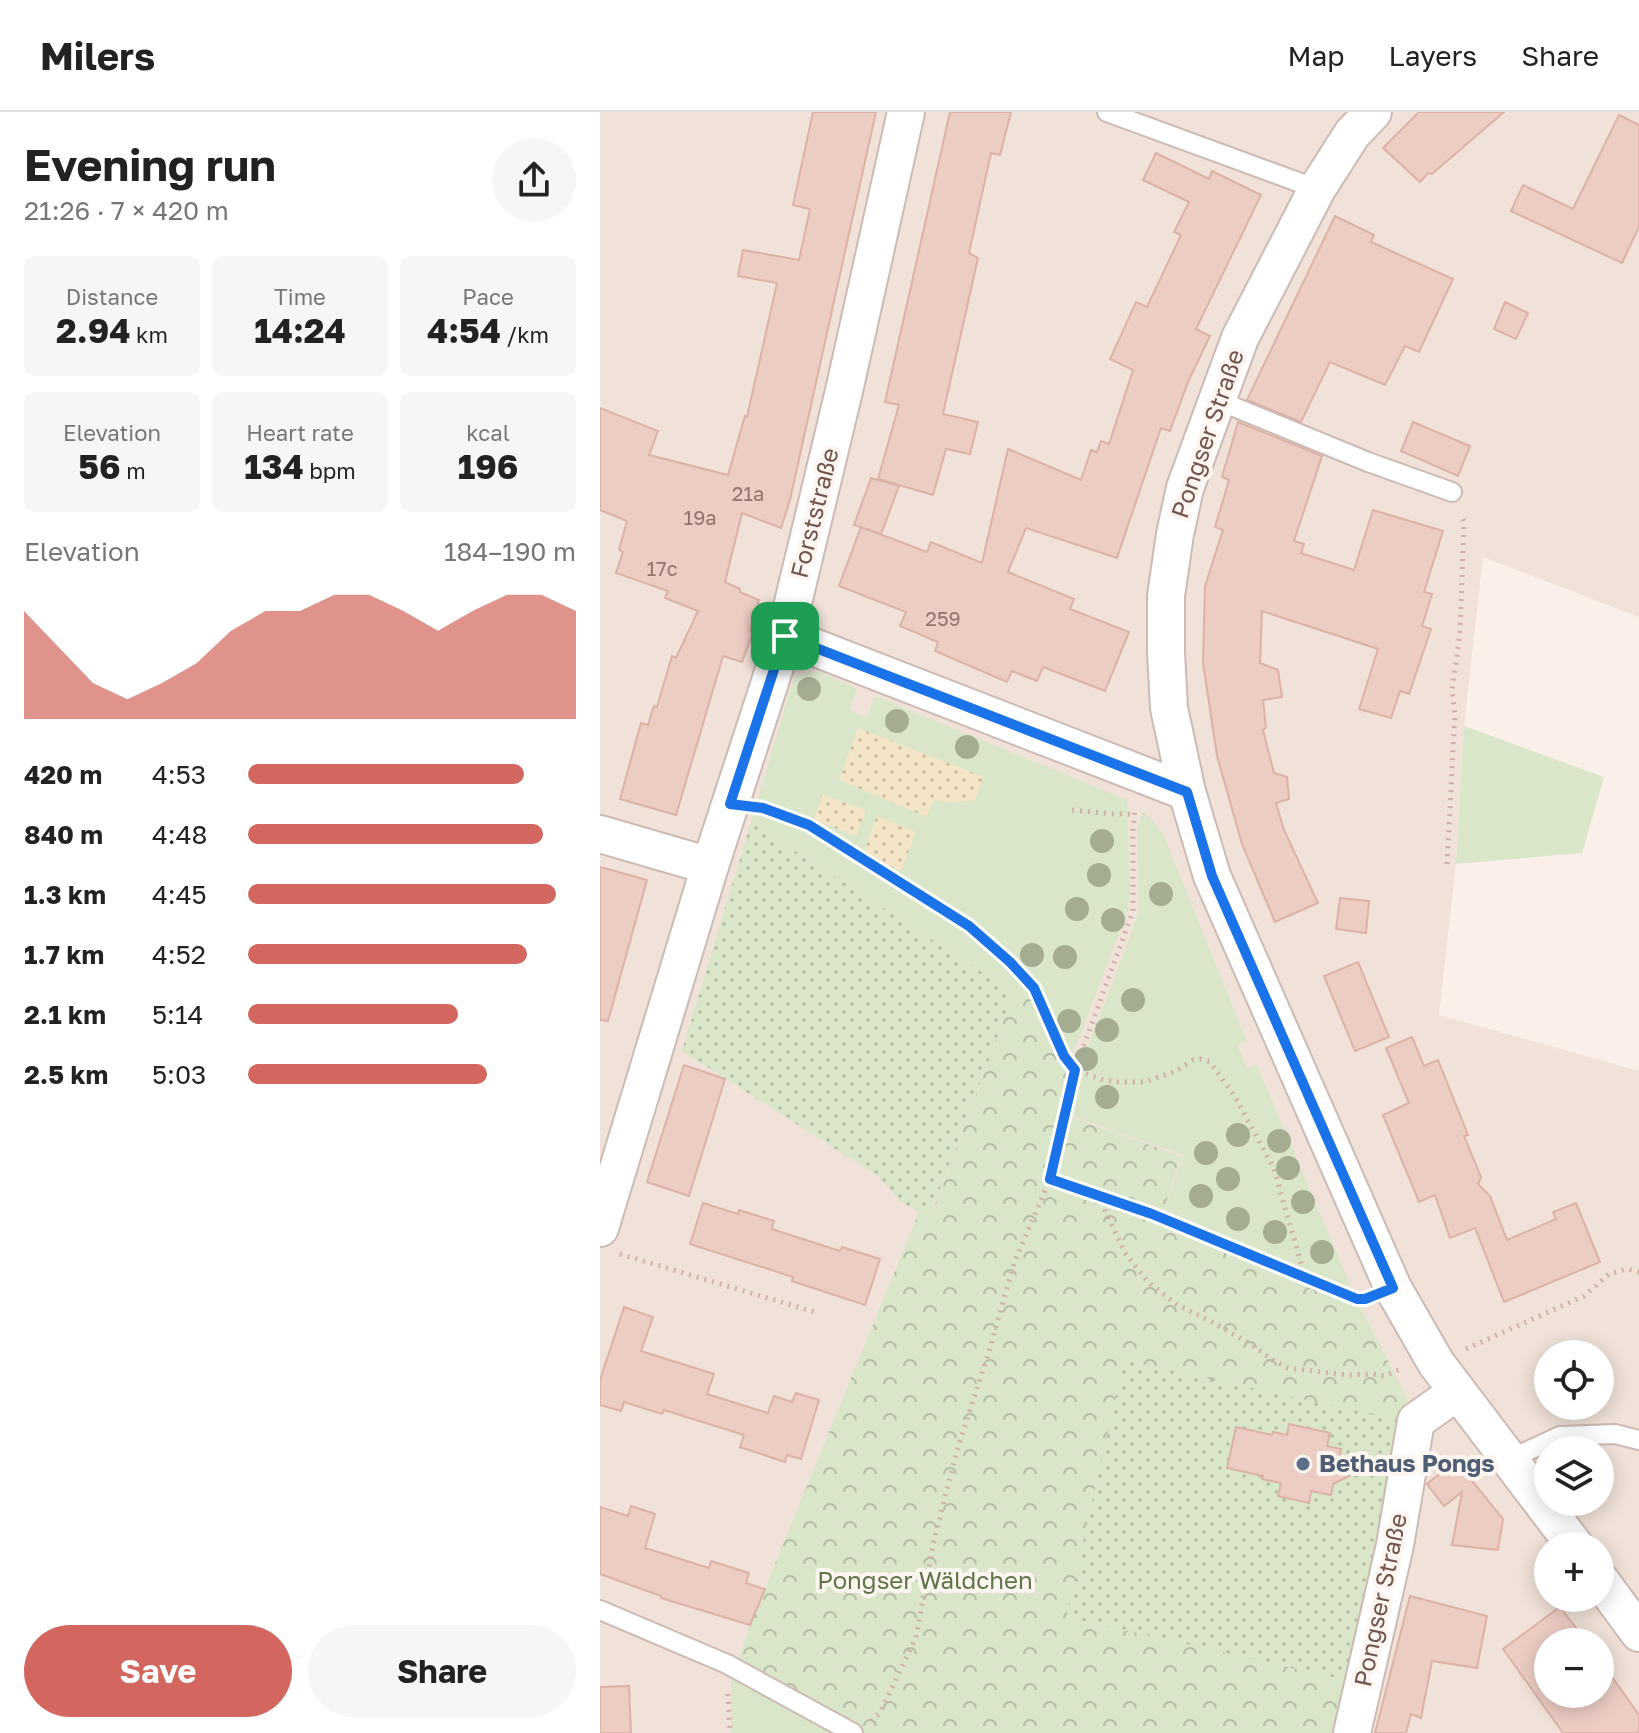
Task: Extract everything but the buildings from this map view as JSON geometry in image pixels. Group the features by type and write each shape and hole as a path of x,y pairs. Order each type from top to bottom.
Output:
{"street":[{"name":"Forststraße","path":"607,1240 710,866 785,636 906,112"},
{"name":"Pongser Straße","path":"1373,112 1352,134 1317,189 1240,338 1185,488 1166,596 1169,708 1187,792 1212,876 1393,1288 1436,1363 1444,1401 1510,1459 1565,1532"},
{"path":"785,636 1187,792"},
{"path":"600,834 710,866"},
{"name":"Pongser Straße","path":"1352,1733 1395,1545 1416,1421 1444,1401"},
{"path":"1614,1599 1639,1633"}],"lane":[{"path":"1107,112 1317,189"},
{"path":"1217,400 1368,462 1452,492"},
{"path":"1510,1459 1560,1436 1615,1434 1639,1440"},
{"path":"600,1610 727,1664 862,1728"}],"path":[{"path":"1447,864 1455,715 1452,690 1460,633 1464,522 1452,492"},
{"path":"862,1728 880,1713 916,1637 933,1545 956,1454 1014,1263 1050,1179 1075,1070 1133,911 1137,773"},
{"path":"730,804 763,808 809,825 969,926 1034,988 1059,1047 1075,1070 1104,1080 1145,1082 1176,1071 1193,1060 1210,1062 1235,1097 1274,1169 1305,1277"},
{"path":"1072,810 1135,814"},
{"path":"1050,1179 1152,1214 1357,1299 1393,1288"},
{"path":"1098,1195 1125,1253 1148,1282 1176,1304 1288,1368 1328,1374 1384,1376 1403,1368 1444,1401"},
{"path":"607,1240 818,1313"},
{"path":"1436,1363 1584,1296 1609,1274 1627,1269 1639,1272"},
{"path":"727,1664 730,1733"}],"shaded area":[{"path":"600,112 1639,112 1639,617 1483,557 1464,726 1456,864 1439,1015 1639,1071 1639,1733 600,1733"}],"green space":[{"path":"809,671 819,672 857,689 849,710 867,718 875,696 1127,800 1128,910 1073,1053 1061,1040 1037,988 1022,970 1014,993 751,822 792,684 796,677"},
{"path":"1464,726 1604,777 1582,853 1456,864"},
{"path":"1143,811 1165,838 1246,1040 1237,1045 1247,1068 1257,1065 1353,1292 1163,1214 1183,1155 1069,1115 1088,1046 1139,911 1137,829"},
{"path":"751,822 1014,993 932,1210 919,1212 901,1202 878,1176 682,1051"},
{"name":"Pongser Wäldchen","path":"1020,977 1031,990 1067,1077 1059,1113 1181,1156 1160,1222 1359,1304 1411,1406 1343,1733 863,1733 738,1663 750,1625 919,1212 933,1210"},
{"path":"1124,1360 1411,1423 1355,1682 1066,1617"},
{"path":"731,1670 839,1733 731,1733"}],"sand":[{"path":"858,728 984,777 975,800 947,803 934,799 927,817 839,780"},
{"path":"822,794 866,810 856,836 814,820"},
{"path":"877,816 916,832 901,871 863,855"}],"place":[{"name":"Bethaus Pongs","path":"1303,1464"}],"route":[{"path":"785,636 1187,792 1212,876 1393,1288 1357,1299 1152,1214 1050,1179 1075,1070 1055,1038 1034,988 969,926 809,825 763,808 730,804 785,636"}]}
